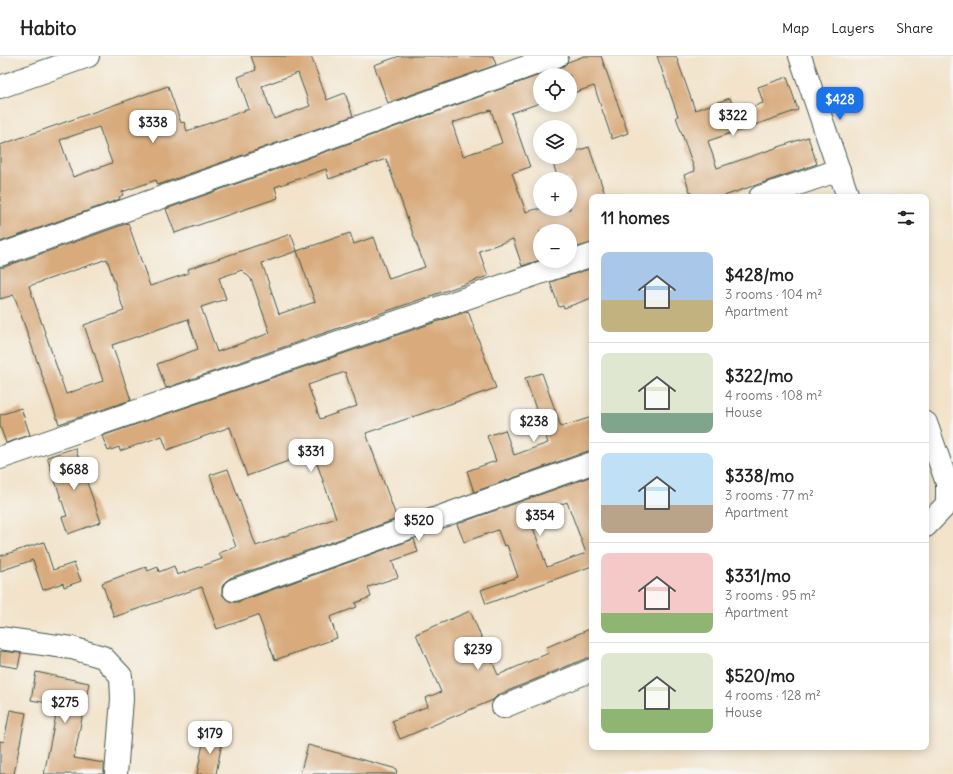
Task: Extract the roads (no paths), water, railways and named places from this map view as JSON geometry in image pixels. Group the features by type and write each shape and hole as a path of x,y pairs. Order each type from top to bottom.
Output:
{"street":[{"path":"0,87 61,60 88,56"},
{"path":"0,255 557,56"},
{"path":"800,56 847,194"},
{"path":"769,194 839,170"},
{"path":"0,458 589,256"},
{"path":"929,432 946,483 946,504 929,523"},
{"path":"234,590 589,464"},
{"path":"0,638 72,648 103,657 121,676 122,699 116,774"},
{"path":"503,707 589,671"}]}
